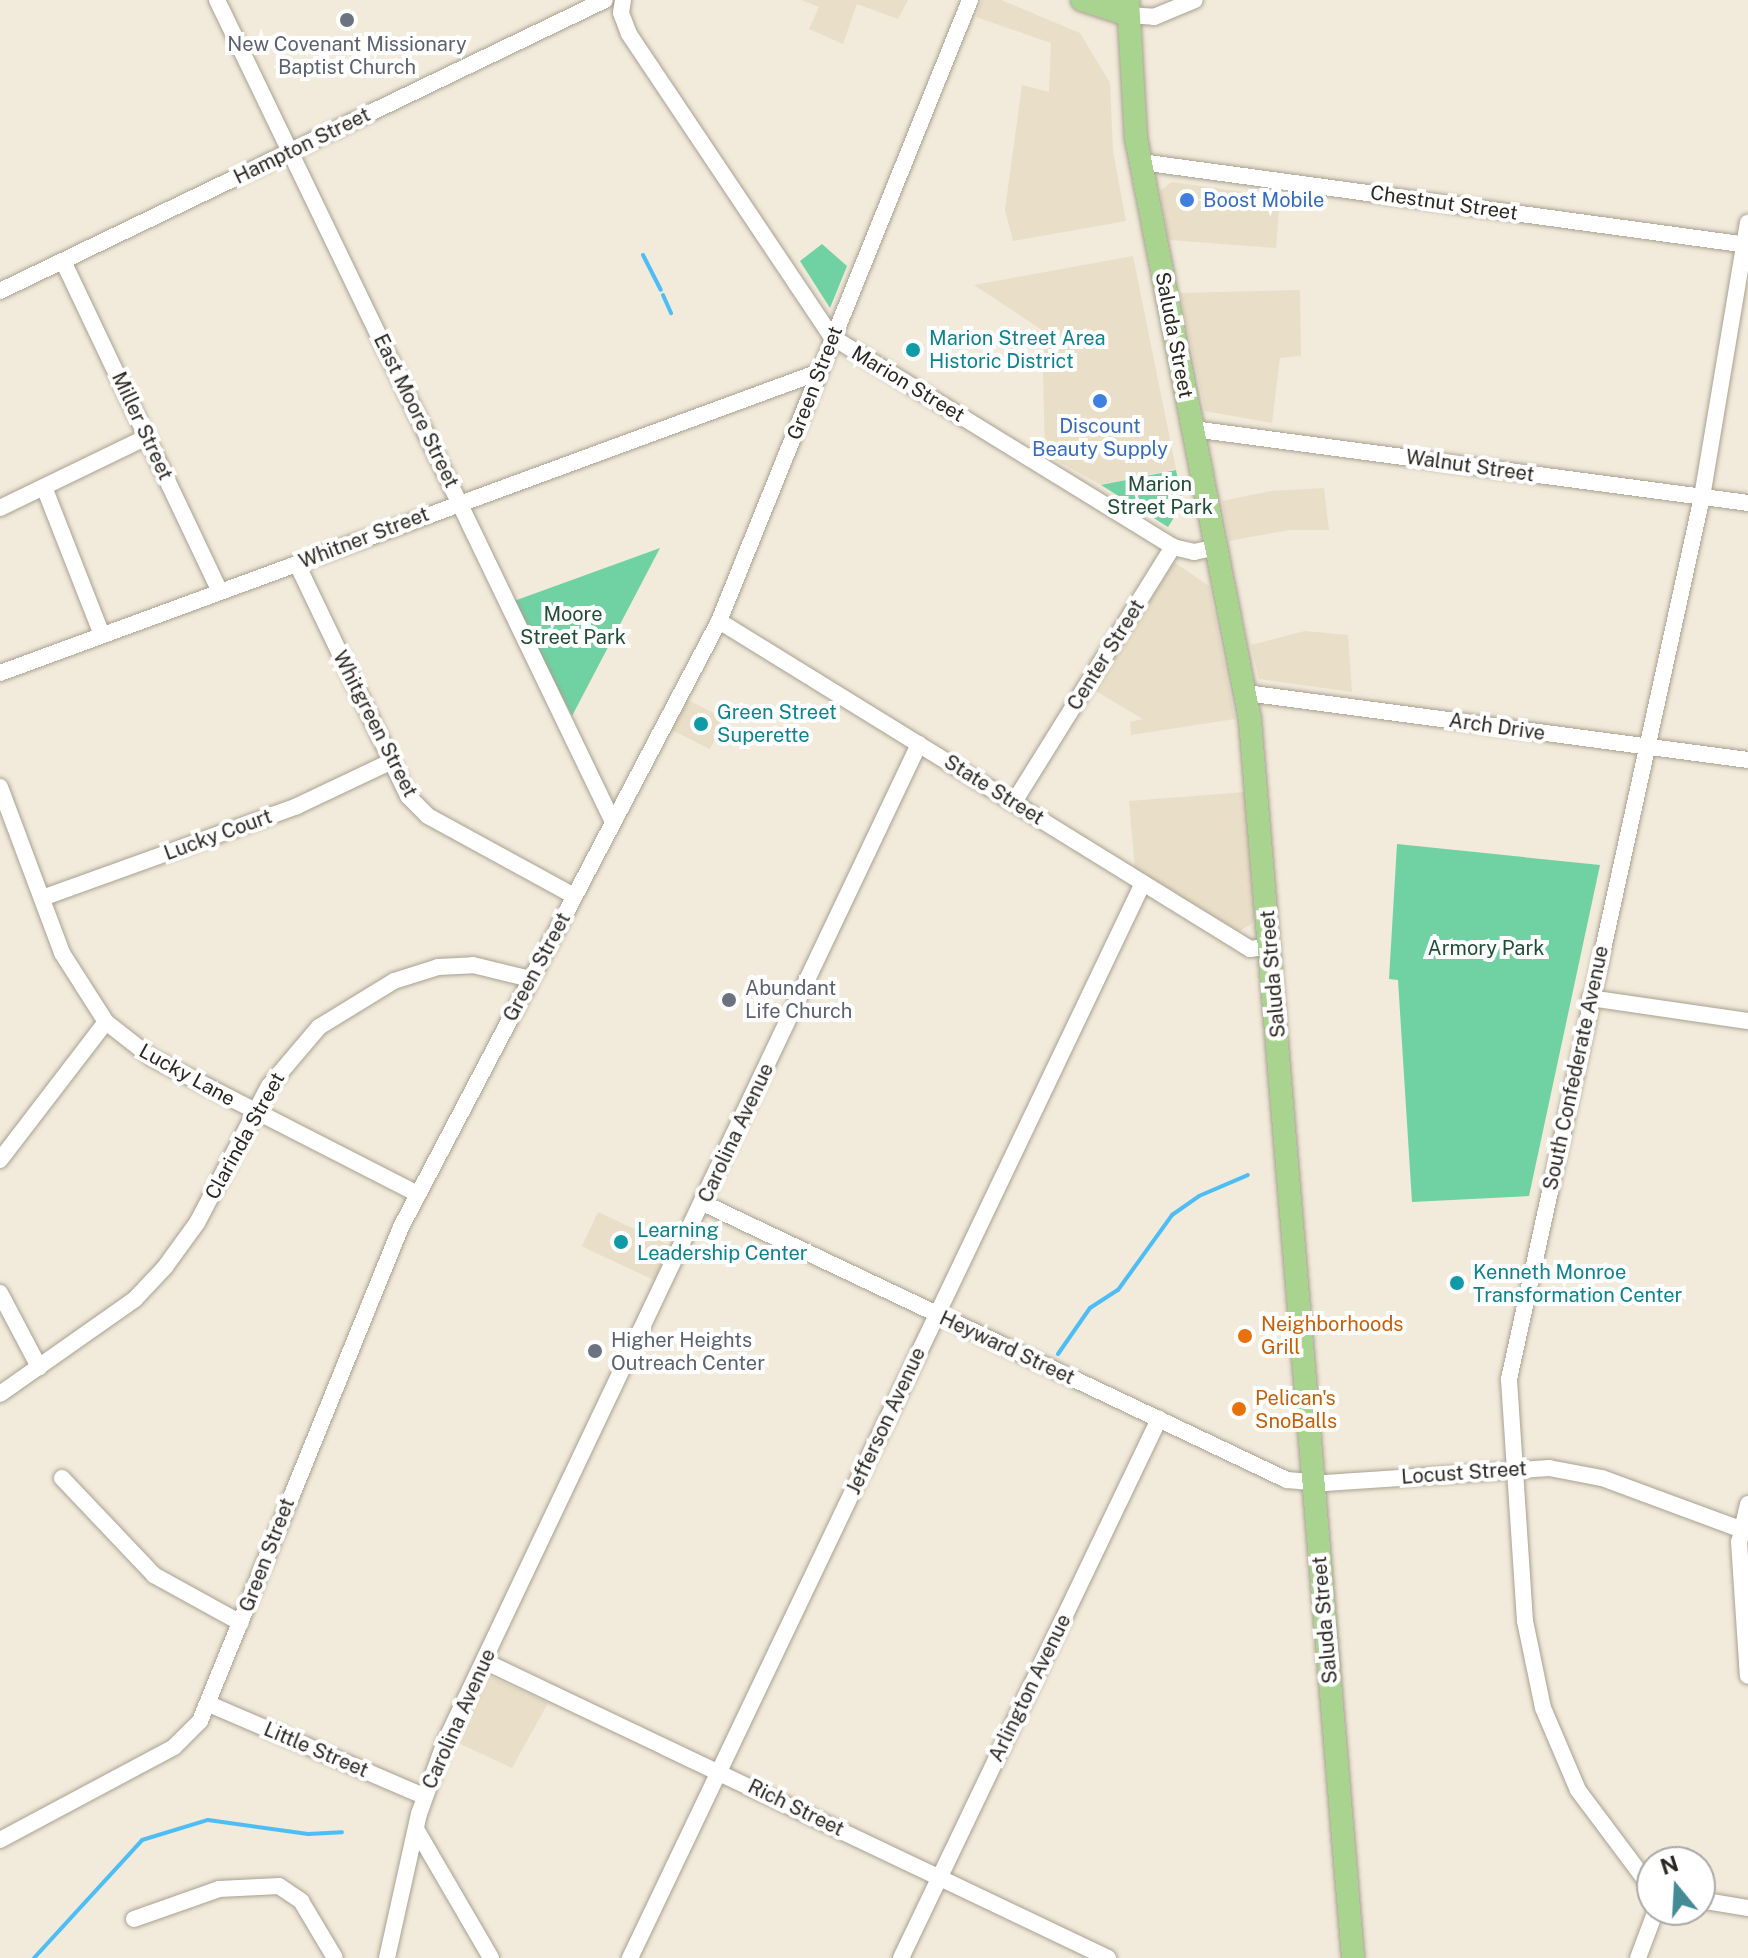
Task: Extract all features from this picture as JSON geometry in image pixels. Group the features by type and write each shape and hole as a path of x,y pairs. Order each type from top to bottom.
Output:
{"main road":[{"path":"1082,0 1128,8"},
{"name":"Saluda Street","path":"1128,8 1141,162 1246,693 1271,946 1353,1958"}],"street":[{"name":"East Moore Street","path":"217,0 613,822"},
{"name":"Marion Street","path":"623,0 621,13 629,34"},
{"name":"Green Street","path":"0,1840 174,1747 192,1732 209,1704 372,1289 418,1194 719,621 970,0"},
{"path":"1128,8 1154,17 1195,0"},
{"name":"Hampton Street","path":"0,291 598,3"},
{"name":"Marion Street","path":"598,3 629,34 833,337 1173,547"},
{"name":"Chestnut Street","path":"1141,162 1746,245"},
{"name":"South Confederate Avenue","path":"1636,1868 1578,1790 1543,1708 1525,1621 1511,1467 1509,1379 1645,746 1702,497 1748,223"},
{"name":"Miller Street","path":"63,261 220,591"},
{"name":"Whitner Street","path":"0,673 819,372"},
{"name":"Walnut Street","path":"1193,429 1748,503"},
{"path":"0,508 147,437"},
{"path":"44,487 102,635"},
{"path":"1173,547 1194,552 1217,547"},
{"name":"Center Street","path":"1014,802 1173,547"},
{"name":"Whitgreen Street","path":"297,564 408,796 428,816 574,896"},
{"name":"State Street","path":"719,621 1250,949 1271,946"},
{"name":"Arch Drive","path":"1246,693 1748,760"},
{"name":"Carolina Avenue","path":"387,1958 424,1796 484,1661 919,744"},
{"name":"Lucky Court","path":"42,898 297,806 390,762"},
{"name":"Lucky Lane","path":"0,787 72,974 106,1022 152,1058 418,1194"},
{"name":"Jefferson Avenue","path":"630,1958 1143,883"},
{"name":"Clarinda Street","path":"0,1394 135,1299 179,1251 254,1111 288,1059 319,1027 394,981 455,965 530,979"},
{"path":"1590,998 1748,1021"},
{"path":"0,1160 106,1022"},
{"name":"Heyward Street","path":"703,1203 1287,1480 1314,1483"},
{"path":"0,1293 39,1367"},
{"name":"Arlington Avenue","path":"901,1958 1159,1419"},
{"name":"Locust Street","path":"1314,1483 1511,1467 1602,1478 1745,1531"},
{"path":"62,1478 70,1493 164,1583 241,1623"},
{"path":"1748,1504 1745,1531 1748,1676"},
{"name":"Rich Street","path":"484,1661 1108,1958"},
{"name":"Little Street","path":"209,1704 424,1796"},
{"path":"416,1829 491,1958"},
{"path":"134,1919 219,1889 279,1886 301,1901 335,1958"},
{"path":"1716,1903 1748,1908"},
{"path":"1638,1958 1650,1926"}],"shaded area":[{"path":"801,0 908,0 898,19 857,4 843,44 809,29 819,7"},
{"path":"982,0 1001,0 1080,33 1110,83 1113,151 1126,221 1013,241 1005,210 1022,85 1049,92 1051,43 976,17"},
{"path":"1172,182 1280,197 1276,248 1169,240 1160,191"},
{"path":"1133,256 1176,469 1101,485 1045,454 1042,330 974,285"},
{"path":"1300,290 1301,356 1280,358 1272,423 1205,411 1180,293"},
{"path":"1324,488 1329,530 1289,530 1229,541 1222,501 1271,491"},
{"path":"1174,562 1209,586 1235,719 1131,735 1130,722 1143,719 1094,690"},
{"path":"1305,631 1348,635 1352,692 1259,679 1251,645"},
{"path":"686,699 725,719 710,749 671,729"},
{"path":"1245,792 1254,915 1253,923 1239,931 1135,870 1129,801"},
{"path":"598,1212 671,1246 654,1280 582,1246"},
{"path":"491,1677 548,1703 512,1768 456,1742 483,1682"}],"green space":[{"path":"822,244 847,266 830,308 800,261"},
{"name":"Marion Street Park","path":"1176,470 1183,503 1168,527 1101,485"},
{"name":"Moore Street Park","path":"660,548 572,716 514,601"},
{"name":"Armory Park","path":"1397,844 1600,865 1529,1196 1412,1202 1398,980 1389,979"}],"waterway":[{"path":"643,255 661,290"},
{"path":"663,295 671,313"},
{"path":"1058,1354 1090,1308 1118,1290 1172,1215 1199,1196 1248,1175"},
{"path":"34,1958 142,1840 208,1820 308,1834 342,1832"}],"place":[{"name":"New Covenant Missionary Baptist Church","path":"347,20"},
{"name":"Boost Mobile","path":"1187,200"},
{"name":"Marion Street Area Historic District","path":"913,350"},
{"name":"Discount Beauty Supply","path":"1100,401"},
{"name":"Green Street Superette","path":"701,724"},
{"name":"Abundant Life Church","path":"729,1000"},
{"name":"Learning Leadership Center","path":"621,1242"},
{"name":"Kenneth Monroe Transformation Center","path":"1457,1283"},
{"name":"Neighborhoods Grill","path":"1245,1336"},
{"name":"Higher Heights Outreach Center","path":"595,1351"},
{"name":"Pelican's SnoBalls","path":"1239,1409"}]}
